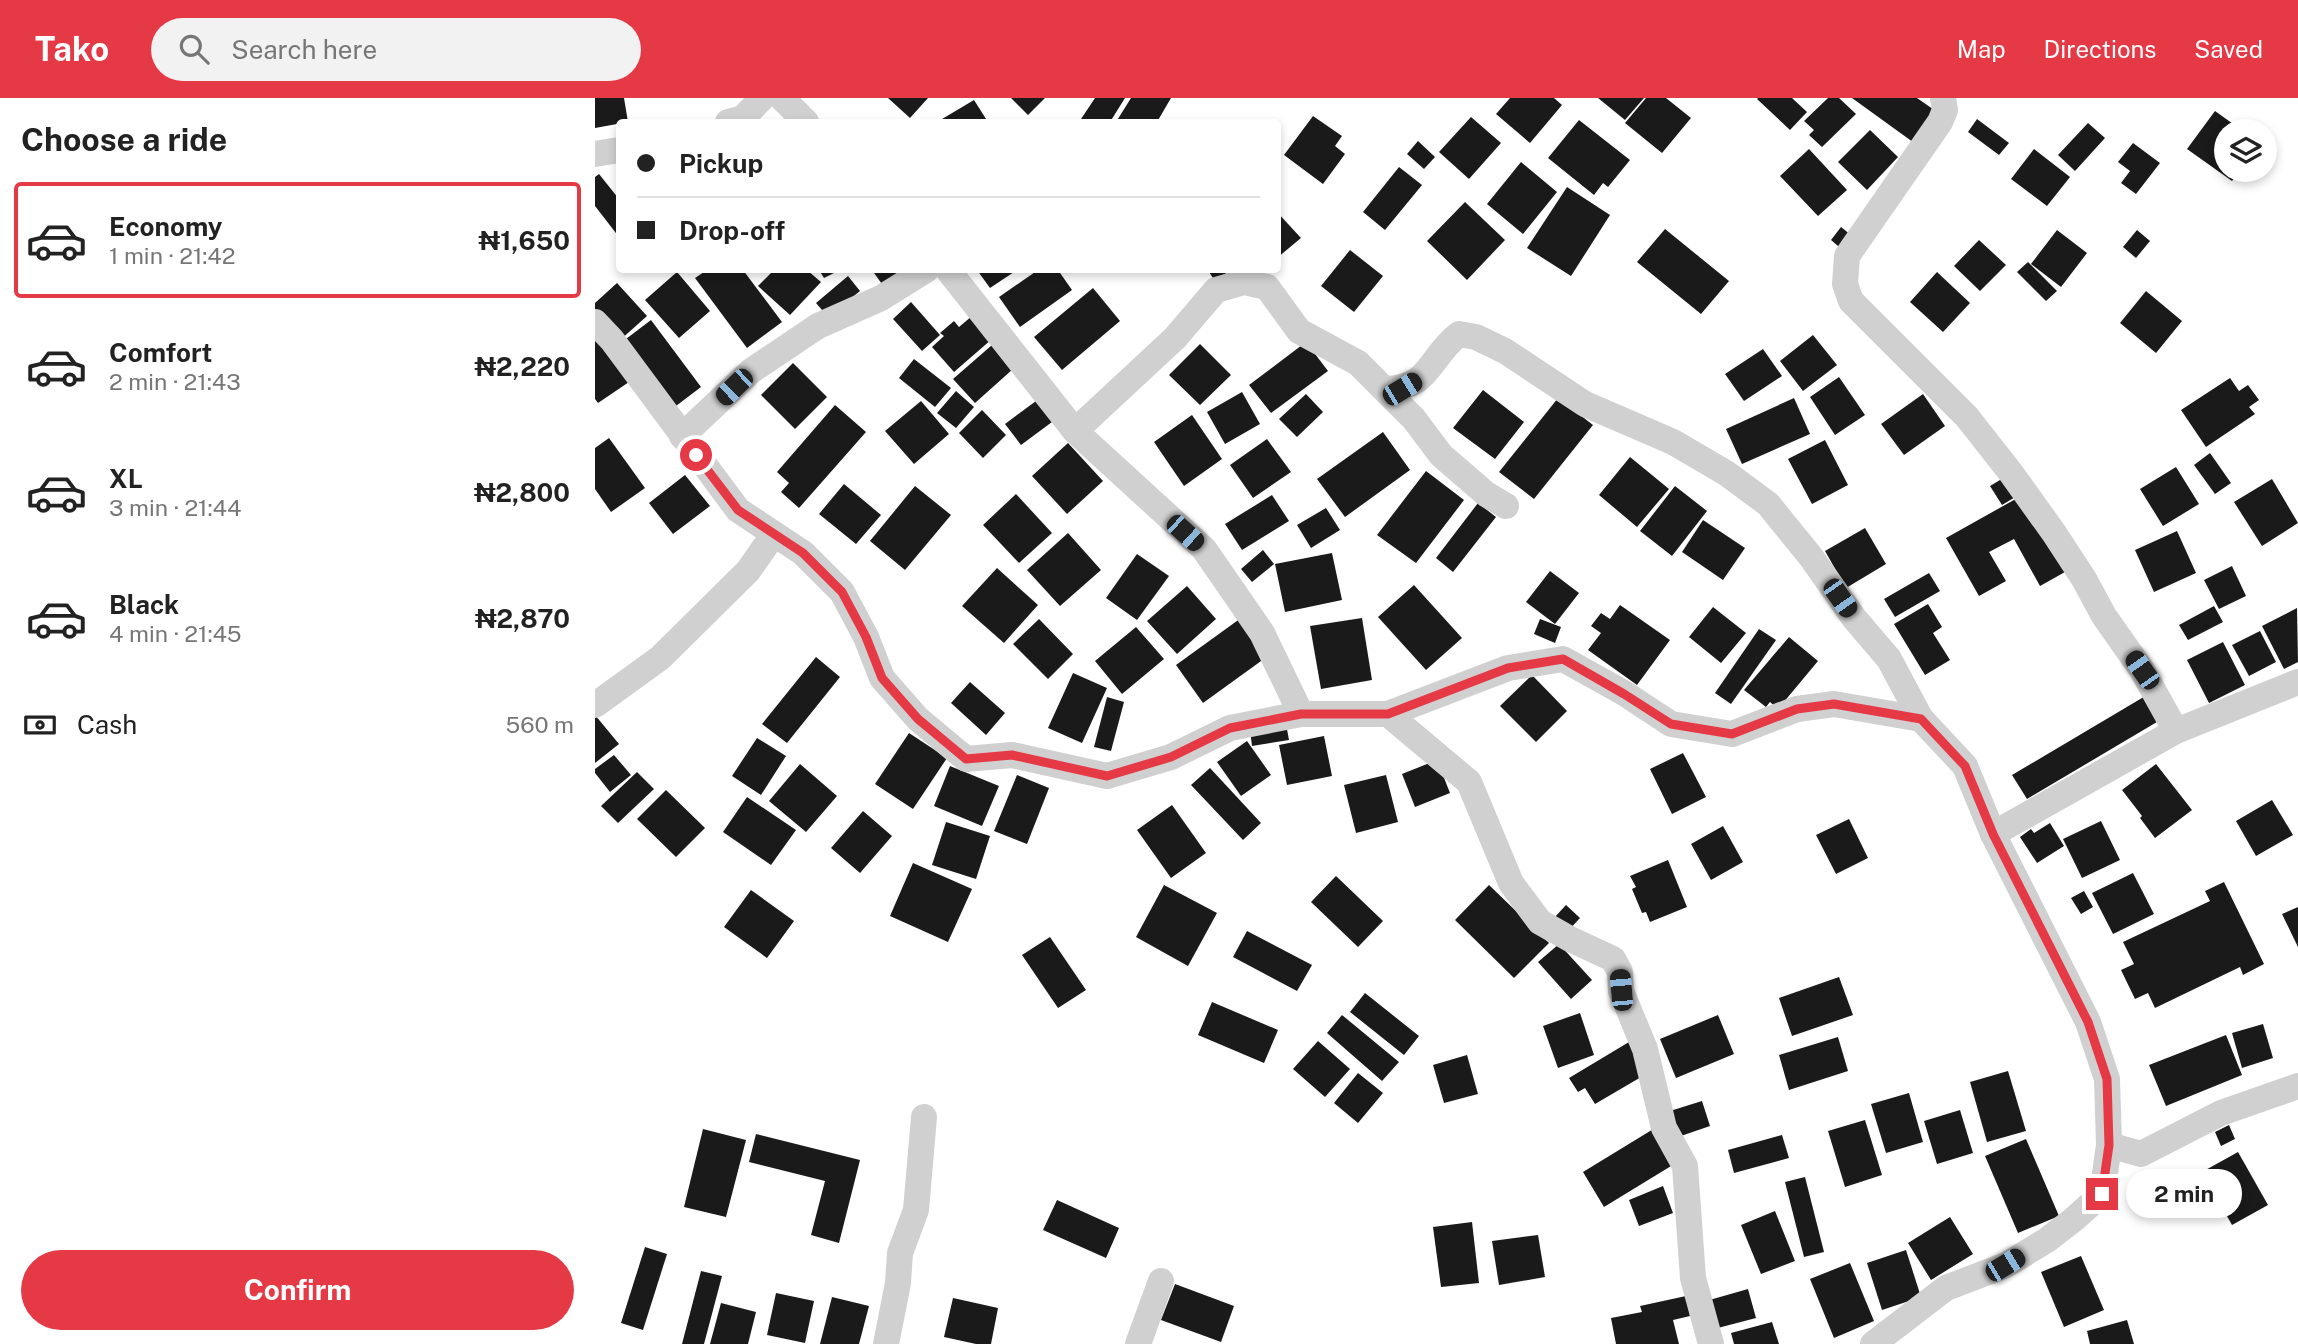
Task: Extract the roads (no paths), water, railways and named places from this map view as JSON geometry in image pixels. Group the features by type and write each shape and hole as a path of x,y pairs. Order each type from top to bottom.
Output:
{"street":[{"path":"737,119 743,117 762,98"},
{"path":"782,98 803,119"},
{"path":"1943,98 1945,110 1940,122 1847,256 1845,284 1851,301 1966,416 2011,473 2084,579 2104,616 2142,670 2176,731"},
{"path":"595,154 616,150"},
{"path":"682,436 751,371 818,326 881,298 921,273"},
{"path":"950,273 1075,431 1204,549 1262,633 1301,714"},
{"path":"1075,431 1175,338 1216,290 1244,282 1267,287 1299,331 1358,363 1414,419 1441,455 1486,494 1506,506"},
{"path":"595,322 612,340 738,510 803,553 842,592 866,637 882,678 918,719 966,759 1012,755 1107,776 1171,757 1230,728 1301,714 1388,714 1508,668 1563,659 1671,724 1732,734 1797,709 1834,704 1921,719"},
{"path":"1384,389 1402,389 1425,375 1445,344 1459,334 1476,337 1535,369 1585,404 1673,442 1726,473 1769,504 1854,618 1889,659 1921,719 1965,766 1993,834 2088,1022 2107,1079 2109,1145 2102,1194 2047,1240 2005,1265 1947,1288 1873,1344"},
{"path":"595,705 660,658 748,571 774,534"},
{"path":"1993,834 2176,731 2298,682"},
{"path":"1388,714 1469,782 1511,883 1540,922 1613,960 1620,972 1621,990 1645,1049 1664,1128 1685,1166 1693,1278 1711,1344"},
{"path":"2109,1145 2141,1154 2221,1113 2297,1091"},
{"path":"886,1344 898,1283 900,1253 916,1210 924,1117"},
{"path":"1138,1344 1161,1281"}]}
